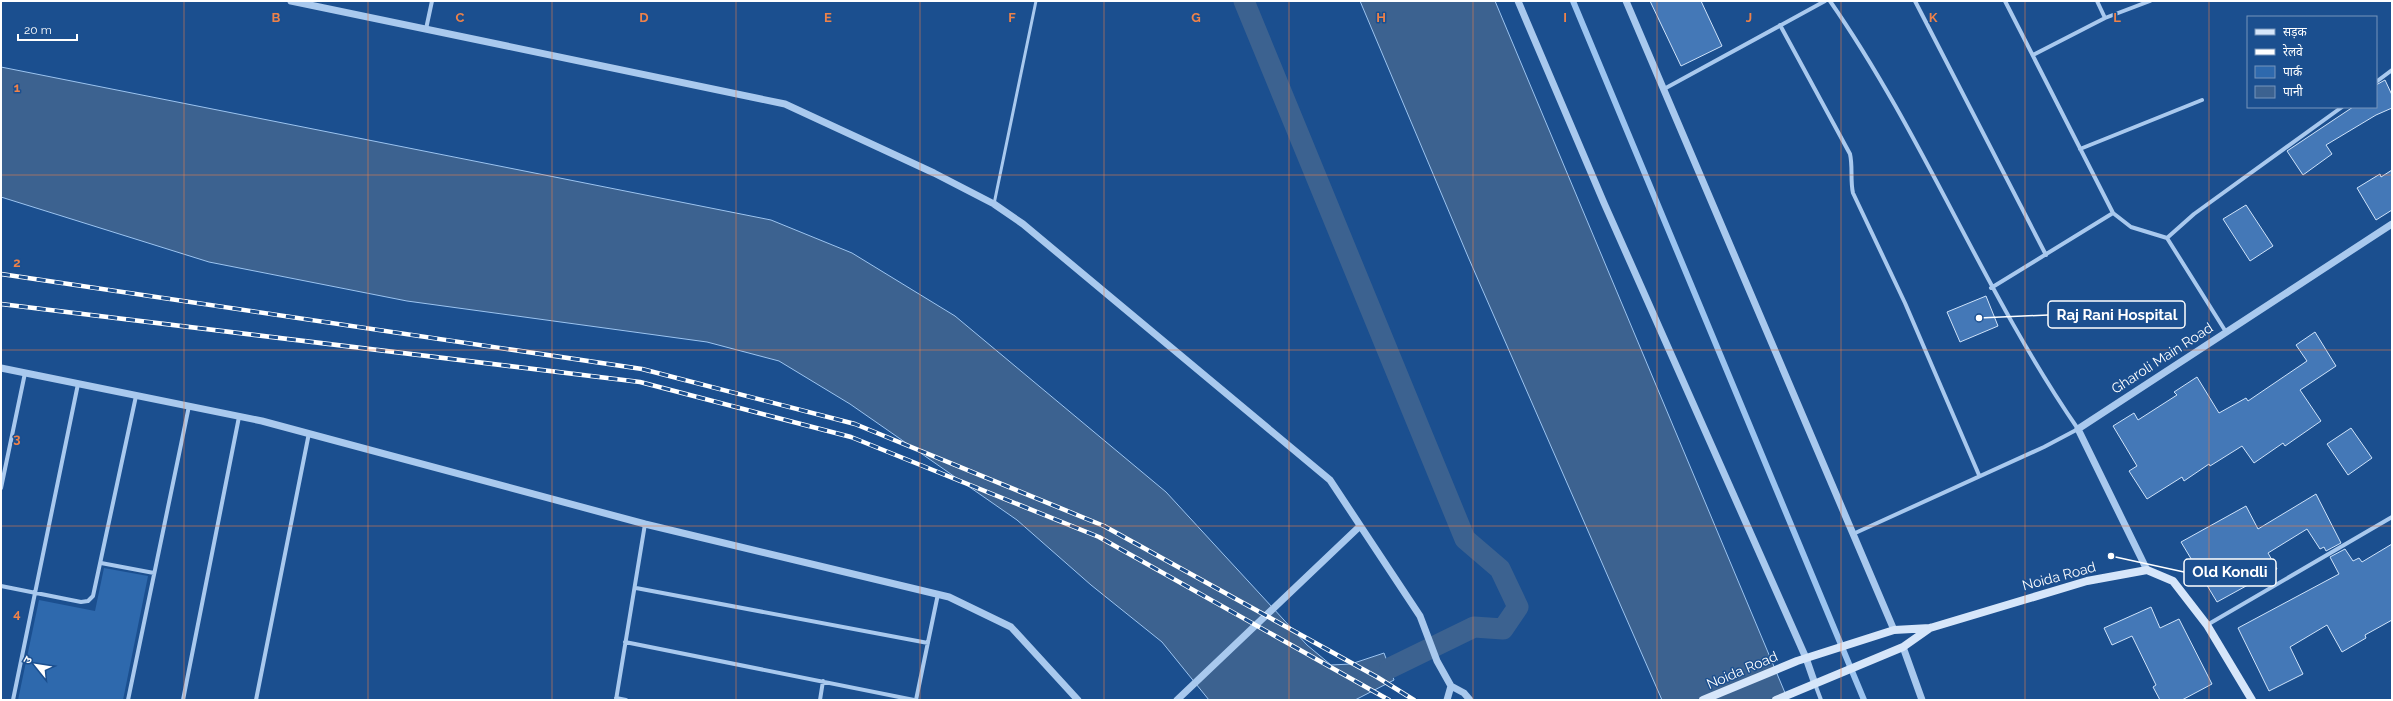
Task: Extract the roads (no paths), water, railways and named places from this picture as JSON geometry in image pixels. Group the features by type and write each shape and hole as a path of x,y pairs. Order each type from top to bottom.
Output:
{"main road":[{"name":"Noida Road","path":"1703,700 1801,660 1894,630 1930,628 2087,581 2147,570"},
{"path":"2147,570 2173,580 2207,625 2252,700"},
{"name":"Noida Road","path":"1776,700 1903,647 1930,628"}],"street":[{"path":"291,1 785,104 934,173 994,204 1029,229 1330,480 1420,616 1437,662 1451,686 1464,693 1470,700"},
{"path":"426,29 432,1"},
{"path":"1518,1 1801,660 1815,684 1821,700"},
{"path":"1626,1 1894,630"},
{"path":"1664,89 1825,1"},
{"path":"1830,1 1862,47 1991,288 2056,398 2078,429 2147,570"},
{"path":"1915,1 2046,255"},
{"path":"2005,1 2113,213 2131,227 2167,238 2226,332"},
{"path":"2097,1 2105,18"},
{"path":"2032,54 2105,18 2150,1"},
{"path":"1780,26 1850,154 1852,164 1851,182 1853,193 1905,303 1979,475"},
{"path":"2377,81 2392,70"},
{"path":"2080,149 2202,100"},
{"path":"2167,238 2194,214 2341,108"},
{"path":"1991,288 2113,213"},
{"name":"Gharoli Main Road","path":"2078,429 2392,224"},
{"path":"1,368 239,416 309,433 645,524 949,597 1012,627 1078,700"},
{"path":"1,488 25,373"},
{"path":"13,700 78,384"},
{"path":"1,586 81,602 88,601 93,596 136,396"},
{"path":"128,700 189,406"},
{"path":"183,700 239,416"},
{"path":"1853,534 1979,475 2044,447 2078,429"},
{"path":"256,700 309,433"},
{"path":"2207,625 2392,517"},
{"path":"626,700 616,699 625,642 636,588 645,524"},
{"path":"1177,700 1360,526"},
{"path":"101,563 154,573"},
{"path":"636,588 928,643"},
{"path":"625,642 915,700 938,594"},
{"path":"1903,647 1922,700"},
{"path":"820,700 823,681"},
{"path":"1447,700 1451,686"}],"lane":[{"path":"994,204 1036,1"}],"water":[{"path":"1360,1 1495,1 1788,700 1662,700 1469,259"},
{"path":"1,67 771,220 852,253 955,316 1166,492 1307,645 1331,665 1351,664 1384,653 1394,680 1355,700 1209,700 1162,642 1091,585 1017,520 850,404 779,361 707,342 407,301 209,262 1,197"}],"waterway":[{"path":"1244,1 1465,539 1500,569 1518,607 1503,629 1474,627 1390,668"},
{"path":"1573,1 1864,700"}],"railway":[{"path":"1,274 642,369 855,424 1104,526 1377,677 1414,700"},
{"path":"1,304 640,382 851,437 1099,537 1389,700"}],"place":[{"name":"Raj Rani Hospital","path":"1979,318"},
{"name":"Old Kondli","path":"2111,556"}]}
